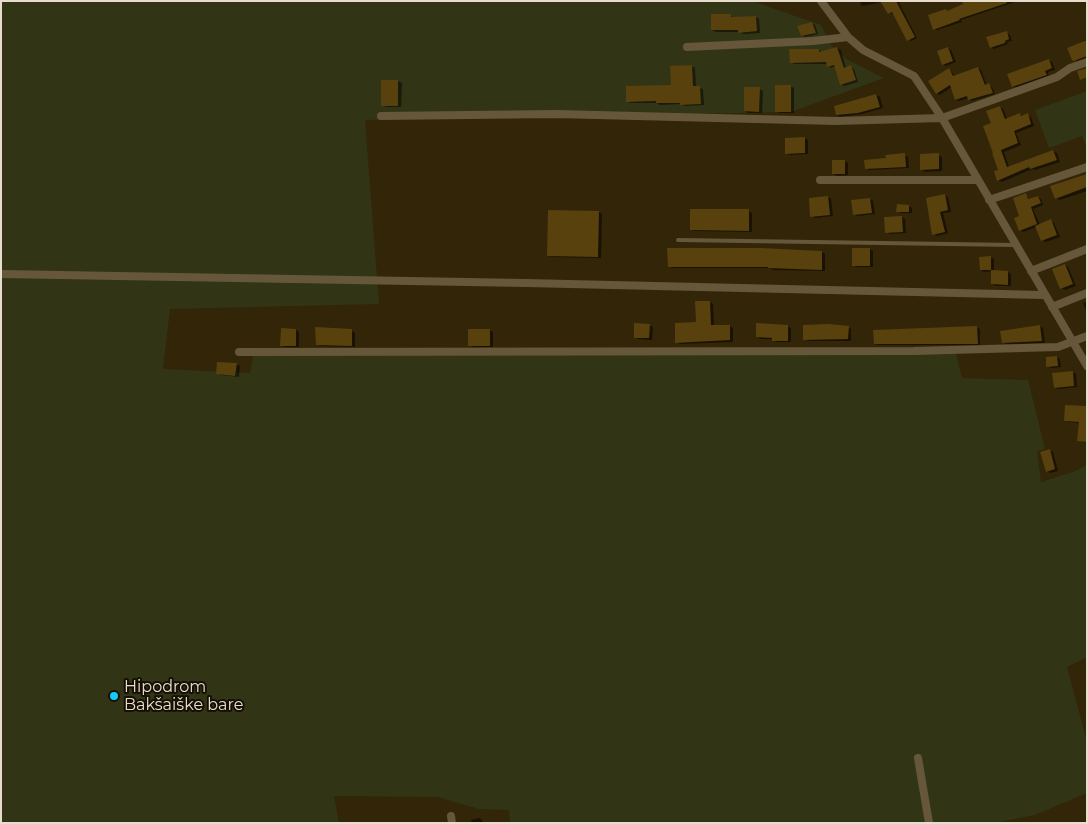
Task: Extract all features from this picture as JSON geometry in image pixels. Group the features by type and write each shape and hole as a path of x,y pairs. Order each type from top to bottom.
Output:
{"street":[{"path":"821,1 848,37 863,50 914,76 942,118 1071,342 1087,366"},
{"path":"687,46 813,41 848,37"},
{"path":"381,116 556,114 836,121 942,118 1056,77 1070,68 1087,62"},
{"path":"989,200 1087,167"},
{"path":"820,180 977,180"},
{"path":"1031,271 1087,249"},
{"path":"1,274 1044,295"},
{"path":"1052,307 1087,293"},
{"path":"239,352 816,352 1058,347 1087,336"},
{"path":"918,758 929,823"}],"lane":[{"path":"678,240 1016,245"}],"green space":[{"path":"1,1 752,1 821,25 831,45 848,60 884,78 791,112 365,120 379,304 170,309 163,369 250,373 254,349 956,353 962,378 1028,380 1045,449 1037,451 1041,482 1073,472 1087,465 1087,657 1067,667 1087,742 1087,793 1035,815 994,823 510,823 509,810 479,809 438,797 334,796 339,823 1,823"},
{"path":"1087,91 1087,149 1082,136 1049,148 1035,110"}],"building":[{"path":"880,1 896,1 915,37 907,41 892,12 888,14"},
{"path":"962,1 1007,1 1007,3 933,30 928,15 946,9 947,11 963,4"},
{"path":"711,14 731,14 731,17 756,16 757,31 738,33 738,30 711,30"},
{"path":"812,22 816,33 801,36 797,26"},
{"path":"1007,31 1009,39 1005,43 990,48 986,37"},
{"path":"1087,40 1087,56 1072,60 1067,48"},
{"path":"837,47 844,68 851,65 856,80 840,85 834,65 827,67 826,62 790,63 789,49 819,49 819,52"},
{"path":"948,47 953,61 942,65 937,51"},
{"path":"1049,59 1052,68 1045,71 1047,75 1012,87 1007,74"},
{"path":"692,65 693,86 700,86 701,104 680,105 680,103 656,103 656,101 626,102 626,86 671,85 670,66"},
{"path":"978,67 985,85 989,83 993,93 968,100 967,96 955,100 950,85 936,94 928,81 949,68 953,76"},
{"path":"1087,68 1087,77 1080,80 1077,71"},
{"path":"381,80 398,80 398,106 381,106"},
{"path":"775,85 791,85 791,112 775,112"},
{"path":"744,87 760,87 759,112 744,111"},
{"path":"876,94 880,107 858,113 836,115 834,106"},
{"path":"1000,106 1005,119 1020,113 1021,116 1028,113 1031,124 1014,131 1018,143 1001,150 1007,167 1053,150 1057,160 1030,169 1029,167 997,181 994,171 998,170 983,126 991,123 986,111"},
{"path":"805,137 805,153 785,154 785,138"},
{"path":"905,153 906,167 865,169 864,160 886,158 885,155"},
{"path":"939,153 939,169 920,170 920,154"},
{"path":"832,160 845,160 845,174 832,174"},
{"path":"1087,174 1087,187 1055,199 1050,186"},
{"path":"1026,193 1028,199 1038,196 1041,203 1031,207 1037,224 1019,231 1014,218 1019,216 1013,198"},
{"path":"945,194 948,210 940,212 945,232 932,235 926,198"},
{"path":"828,196 830,215 810,217 809,198"},
{"path":"870,198 872,213 853,215 851,200"},
{"path":"897,204 909,205 909,212 896,212"},
{"path":"690,209 749,209 749,231 690,230"},
{"path":"548,210 599,211 598,257 547,256"},
{"path":"902,216 903,232 885,233 884,217"},
{"path":"1051,219 1057,235 1041,241 1035,226"},
{"path":"667,248 761,248 822,251 822,270 768,267 668,267"},
{"path":"852,248 870,248 870,266 852,266"},
{"path":"991,256 991,270 980,270 979,257"},
{"path":"1065,264 1073,284 1060,289 1052,269"},
{"path":"991,270 1008,271 1008,285 991,284"},
{"path":"695,301 710,301 711,325 730,325 730,340 675,343 675,323 696,322"},
{"path":"634,323 650,324 649,338 634,338"},
{"path":"756,323 788,325 788,341 772,341 772,338 756,337"},
{"path":"829,324 849,326 848,339 803,340 803,325"},
{"path":"1040,325 1042,341 1002,343 1000,331"},
{"path":"977,326 978,344 874,344 873,330"},
{"path":"315,327 352,329 352,346 316,345"},
{"path":"281,328 296,329 296,346 280,346"},
{"path":"468,329 490,329 490,346 468,346"},
{"path":"1057,356 1058,366 1046,367 1046,357"},
{"path":"217,362 237,363 235,376 216,374"},
{"path":"1073,371 1074,386 1054,388 1052,373"},
{"path":"1065,405 1087,406 1087,442 1077,441 1079,422 1064,421"},
{"path":"1050,449 1055,469 1046,472 1040,452"}],"place":[{"name":"Hipodrom Bakšaiške bare","path":"114,696"}]}
